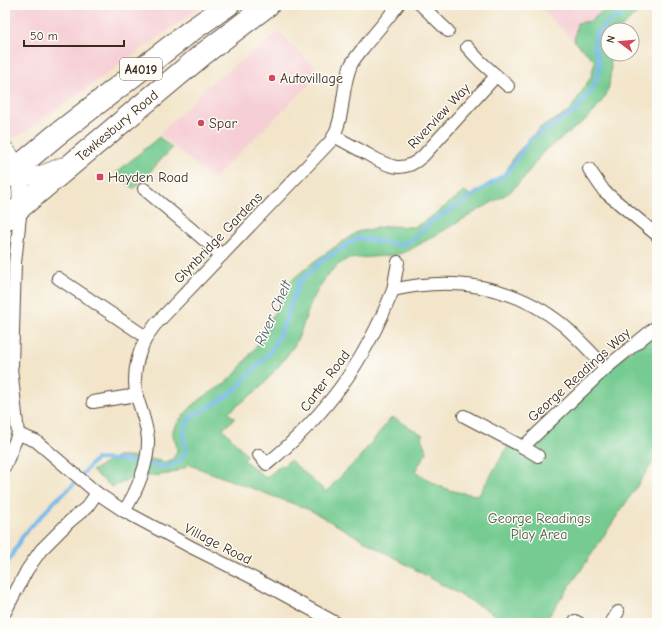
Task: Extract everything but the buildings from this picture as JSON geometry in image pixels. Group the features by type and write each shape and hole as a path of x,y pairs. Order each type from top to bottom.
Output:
{"highway":[{"name":"Tewkesbury Road","path":"11,173 55,136 192,30 228,5"},
{"name":"Tewkesbury Road","path":"13,213 207,52 268,5"}],"street":[{"name":"Glynbridge Gardens","path":"124,511 133,497 141,476 147,448 148,438 137,395 135,380 136,366 146,337 155,325 326,147 334,136 340,123 347,80 355,58 398,5"},
{"path":"422,6 448,31"},
{"path":"467,47 481,62 508,86"},
{"name":"Riverview Way","path":"334,136 385,165 398,167 412,165 423,156 496,76"},
{"path":"5,149 14,160 11,173 16,272 12,365 18,434 5,466"},
{"path":"11,173 36,176 44,174 77,159"},
{"path":"589,169 604,191 657,235"},
{"path":"144,189 222,255"},
{"name":"Carter Road","path":"259,455 267,464 288,447 325,408 357,365 371,341 393,290 398,262"},
{"path":"5,291 16,272"},
{"path":"58,278 146,337"},
{"path":"393,290 423,284 455,283 486,288 514,296 538,308 562,324 606,368"},
{"name":"George Readings Way","path":"523,447 606,368 657,326"},
{"path":"5,342 8,347 12,365"},
{"path":"93,402 137,395"},
{"path":"464,416 538,456"},
{"name":"Village Road","path":"18,434 36,441 93,489 124,511 191,548 257,580 336,623"},
{"path":"5,612 27,570 41,550 70,521 87,507 93,489"},
{"path":"611,623 618,612"}],"shaded area":[{"path":"5,5 204,5 20,135 10,136 5,130"},
{"path":"537,5 609,5 591,21 577,23 574,41"},
{"path":"279,32 321,73 213,179 159,134 211,83"}],"green space":[{"name":"George Readings Play Area","path":"609,5 647,5 627,22 600,22 600,62 610,62 611,67 609,86 606,95 594,112 543,152 523,179 510,192 408,251 395,255 347,259 338,265 327,275 312,300 294,346 260,388 228,413 235,418 223,429 247,455 244,460 266,478 281,465 283,466 290,460 325,492 358,459 392,417 423,435 421,438 427,452 415,471 431,482 452,491 479,495 511,441 523,447 657,326 657,456 544,623 510,623 310,510 190,465 189,461 186,467 169,474 133,478 112,487 92,471 116,457 136,457 166,462 173,459 177,451 173,430 180,419 194,404 223,385 236,373 262,339 288,283 316,260 357,232 387,226 415,227 434,215 465,191 472,197 503,177 515,155 540,128 569,112 591,77 595,61 574,41 577,23 591,21"},
{"path":"159,137 172,148 134,189 116,173"}],"waterway":[{"name":"River Chelt","path":"5,567 24,534 57,499 70,488 96,459 121,460 159,466 169,466 179,461 187,451 184,441 185,430 187,423 192,416 213,405 234,391 270,352 281,332 299,282 323,260 358,238 401,245 414,238 433,220 507,173 530,139 576,111 595,85 599,68 599,60 594,47 595,36 603,26 621,15 633,5"}],"place":[{"name":"Autovillage","path":"272,78"},
{"name":"Spar","path":"201,123"},
{"name":"Hayden Road","path":"100,177"}]}
